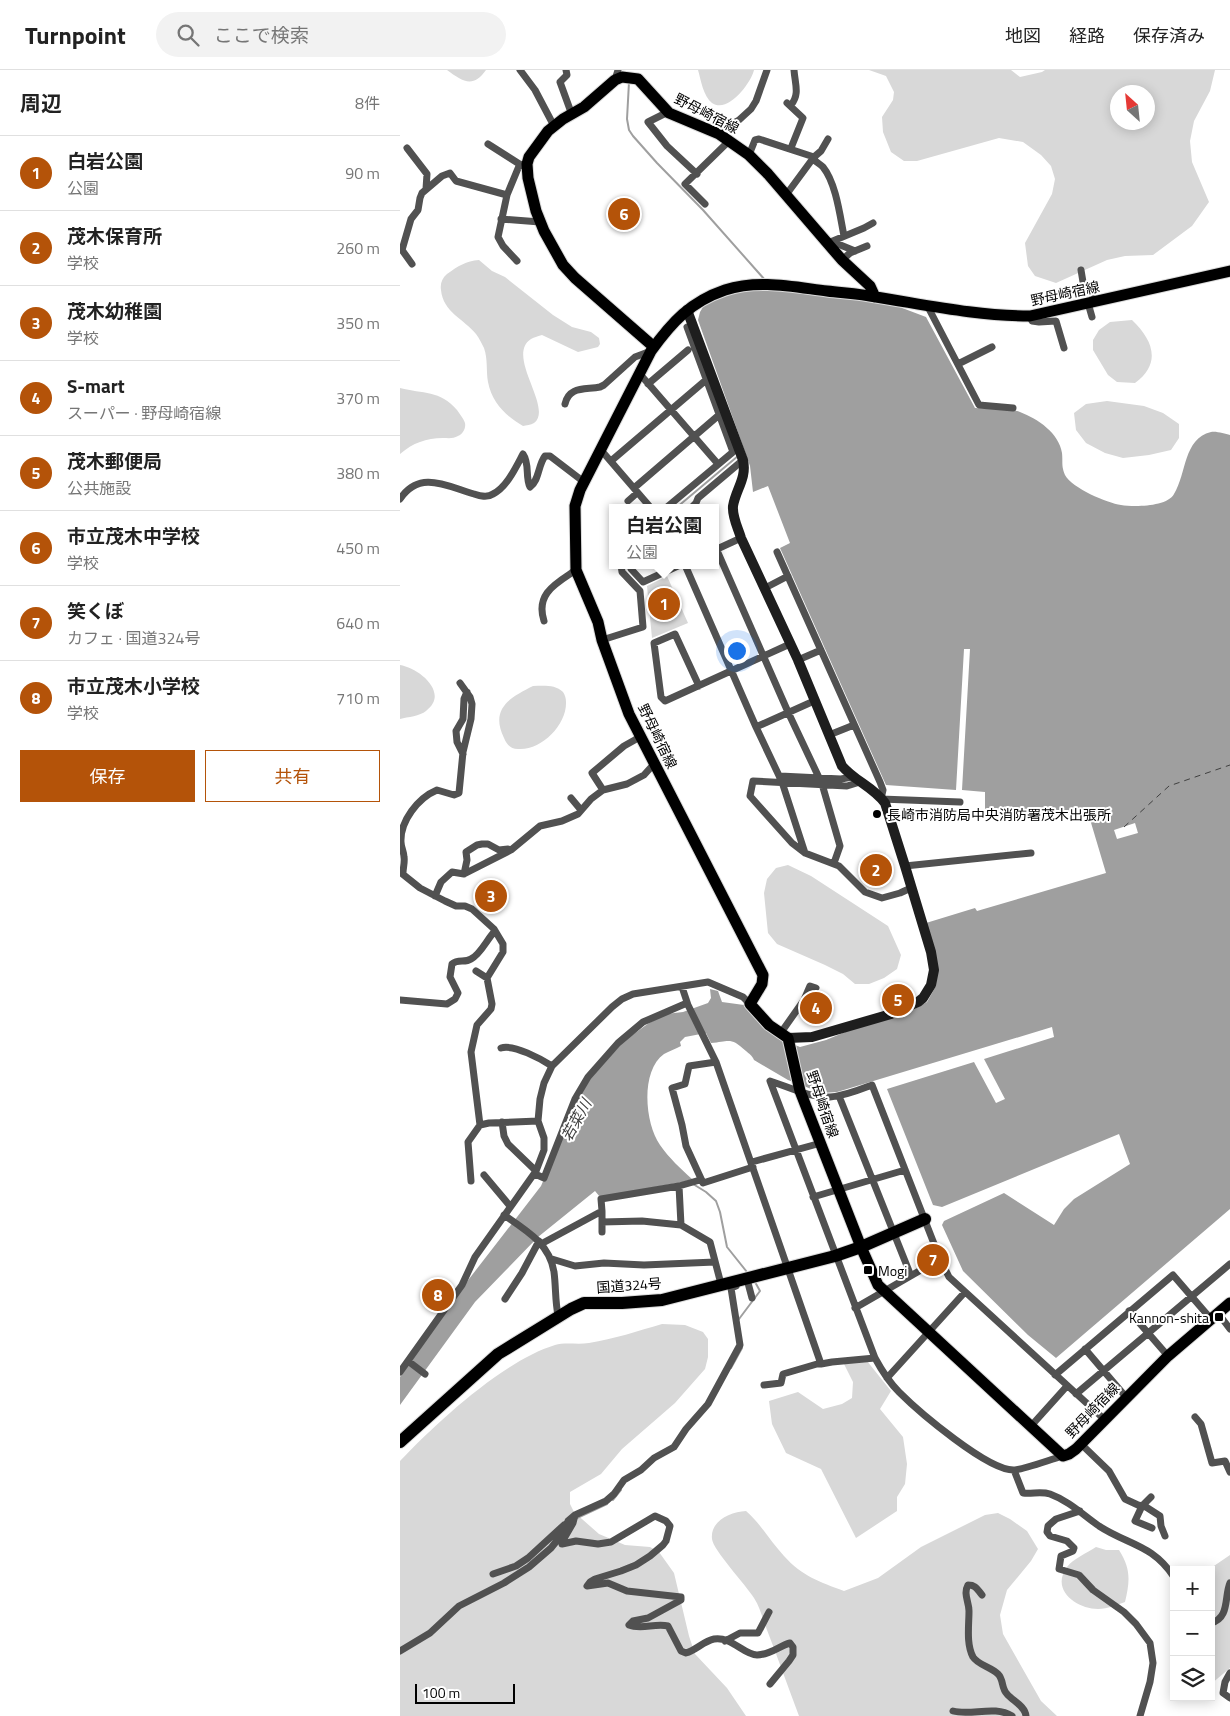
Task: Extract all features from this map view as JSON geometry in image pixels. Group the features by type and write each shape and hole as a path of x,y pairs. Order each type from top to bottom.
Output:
{"highway":[{"name":"国道324号","path":"400,1442 498,1354 558,1316 584,1303 662,1300 835,1256 861,1247 925,1219"}],"main road":[{"name":"野母崎宿線","path":"524,164 533,149 554,126 584,107 618,75 636,78 668,112 730,140 749,155 842,260 870,286 876,297"},
{"path":"524,164 540,222 557,256 568,271 652,349"},
{"name":"野母崎宿線","path":"750,1004 762,984 763,975 629,714 602,640 598,622 576,570 575,506 584,482 652,349 672,324 687,310 700,301 727,289 740,286 777,285 876,297 928,307 1006,316 1030,316 1230,271"},
{"path":"750,1004 769,1025 784,1036"},
{"name":"野母崎宿線","path":"784,1036 799,1087 861,1247 878,1285 1063,1456 1069,1454 1081,1444 1168,1356 1230,1303"}],"street":[{"path":"520,70 535,90 554,126"},
{"path":"566,70 567,75 560,82 572,115"},
{"path":"716,133 739,120 751,109 756,101 767,70"},
{"path":"790,148 803,120 801,114 789,104 796,99 797,94 794,70"},
{"path":"668,112 648,122 667,146 697,174"},
{"path":"749,155 755,140 759,139 790,148 814,158 823,167 830,180 838,204 844,236"},
{"path":"786,195 821,151 828,139"},
{"path":"705,204 686,184 730,140"},
{"path":"488,144 524,164 507,195 501,219 499,240 516,261"},
{"path":"407,148 427,174 426,189"},
{"path":"412,264 401,250 411,219 418,210 420,198 426,189 442,176 450,173 456,181 507,195"},
{"path":"501,219 540,222"},
{"path":"830,246 844,236 873,223"},
{"path":"830,246 838,244 855,251"},
{"path":"842,260 855,251 867,246"},
{"path":"1082,270 1083,282 1092,292 1092,318"},
{"path":"928,307 979,404 1013,408"},
{"path":"687,310 743,460 745,470 733,507 741,538 798,660 842,766 856,779 878,794 890,815 926,935 934,970 931,985 923,998 912,1006 812,1037 784,1036 810,986 816,988"},
{"path":"1030,316 1032,321 1056,321 1064,348"},
{"path":"671,504 733,452 687,326"},
{"path":"958,364 992,347"},
{"path":"565,404 567,397 572,392 600,387 635,357 652,349"},
{"path":"648,384 688,350"},
{"path":"639,373 718,464"},
{"path":"611,461 706,380"},
{"path":"628,501 636,491 694,436 719,415"},
{"path":"601,450 647,504"},
{"path":"400,499 407,490 422,482 442,484 485,496 492,495 504,484 523,454 527,462 526,472 530,487 536,481 545,456 550,456 584,482"},
{"path":"696,504 698,498 743,460"},
{"path":"719,547 741,538"},
{"path":"778,552 880,782 883,790 881,798"},
{"path":"719,555 820,781 840,846 834,863"},
{"path":"602,640 646,628 640,591 622,572 622,569"},
{"path":"631,569 643,582 671,569"},
{"path":"687,569 731,672 781,779 805,853"},
{"path":"544,621 542,615 546,591 576,570"},
{"path":"765,588 788,576"},
{"path":"699,686 675,634 654,643 661,696 665,701 731,672 790,644"},
{"path":"798,660 821,650"},
{"path":"460,683 470,697 472,704 471,719 462,754 459,793 454,795 437,790 428,794 414,808 405,823 401,839 405,858 401,872 420,888 435,896 456,906 465,906 472,909 495,931 503,944 503,952 486,978"},
{"path":"462,754 457,742 456,731 462,719 464,699 467,692"},
{"path":"756,727 814,701"},
{"path":"829,735 854,725"},
{"path":"602,790 592,773 624,746 640,737"},
{"path":"435,896 441,882 452,872 464,874 511,850 540,826 578,814 602,790 626,784 644,775 654,764"},
{"path":"856,779 847,786 820,781 781,779 753,781 750,796 792,844 805,853 834,863 846,871 861,889 875,897 882,898 911,888"},
{"path":"571,798 581,810"},
{"path":"881,798 960,802"},
{"path":"464,874 467,860 466,852 477,845 488,844 496,849 511,850"},
{"path":"906,866 1031,853"},
{"path":"400,1000 447,1004 455,1000 458,993 450,977 452,964 455,961 467,961 476,956 495,931"},
{"path":"471,1182 468,1142 480,1125 471,1052 477,1025 491,1010 492,1004 486,978 476,971"},
{"path":"400,1372 409,1362 462,1285 475,1257 510,1206 536,1173 544,1150 544,1138 538,1121 540,1099 544,1083 552,1066 578,1039 622,999 642,992 708,982 742,997 750,1004"},
{"path":"682,987 688,1004 716,1062 821,1364"},
{"path":"502,1122 504,1136 508,1144 536,1173 544,1178 575,1099 588,1077 618,1043 643,1022 688,1004"},
{"path":"501,1048 505,1047 526,1053 552,1066"},
{"path":"716,1062 689,1066 686,1084 672,1088 686,1146 697,1180 702,1183 752,1164 821,1144"},
{"path":"1063,1456 1014,1470 1005,1468 966,1448 922,1413 887,1378 875,1358 855,1308 770,1081 799,1087 829,1097 839,1096 872,1085 940,1259 949,1277 1104,1419"},
{"path":"839,1096 894,1232 909,1271 909,1276"},
{"path":"480,1125 538,1121"},
{"path":"813,1197 905,1170"},
{"path":"484,1175 510,1206"},
{"path":"602,1232 601,1199 682,1185 697,1180"},
{"path":"681,1225 682,1185"},
{"path":"505,1299 522,1273 539,1241 602,1211"},
{"path":"504,1215 539,1241 552,1259 558,1316"},
{"path":"602,1222 642,1221 681,1225 710,1242 721,1284"},
{"path":"552,1259 575,1266 604,1263 644,1265 715,1262"},
{"path":"855,1308 940,1259"},
{"path":"1076,1394 1230,1264"},
{"path":"1055,1375 1173,1275 1192,1296 1230,1329"},
{"path":"493,1574 516,1566 528,1558 575,1515 606,1501 614,1494 624,1480 641,1470 654,1458 674,1447 686,1429 708,1404 740,1345 731,1288 749,1278 752,1298"},
{"path":"887,1378 965,1292"},
{"path":"1129,1312 1168,1356"},
{"path":"1085,1349 1126,1397"},
{"path":"764,1385 781,1383 783,1374 817,1364 875,1358"},
{"path":"409,1362 425,1374"},
{"path":"1031,1426 1067,1386"},
{"path":"1195,1417 1201,1424 1212,1462 1225,1461 1230,1472"},
{"path":"1081,1444 1109,1471 1123,1497 1146,1507 1160,1516 1165,1536"},
{"path":"1014,1470 1024,1493 1040,1492 1071,1504 1100,1526 1151,1552 1170,1572"},
{"path":"1151,1497 1142,1506 1135,1522 1152,1528"},
{"path":"1080,1512 1056,1519 1048,1526 1047,1532 1050,1536 1067,1541 1074,1548 1073,1552 1061,1556 1059,1569 1079,1575 1084,1579 1093,1590 1124,1612 1150,1642 1153,1663 1150,1682 1140,1716"},
{"path":"575,1515 562,1544 576,1540 605,1544 654,1516 666,1520 670,1526 666,1541 650,1556 621,1571 594,1579 588,1586 608,1583 627,1591 681,1597 681,1600 648,1618 633,1621 629,1624 640,1627 668,1626 681,1651 686,1653 708,1640 717,1639 737,1644 750,1654 756,1655 766,1655 790,1643 793,1647 793,1655 770,1684"},
{"path":"400,1650 430,1633 459,1606 529,1567 551,1548 563,1533 568,1522"},
{"path":"1215,1622 1224,1616 1230,1583"},
{"path":"982,1595 976,1587 968,1585 966,1598 969,1606 972,1654 974,1659 990,1667 1000,1675 1005,1693 1026,1711 1026,1716"},
{"path":"725,1641 740,1633 758,1633 769,1612"},
{"path":"1230,1672 1225,1682 1223,1693 1230,1698"},
{"path":"957,1713 978,1715 1004,1712 1012,1716"}],"shaded area":[{"path":"447,70 486,70 477,80 467,81"},
{"path":"698,70 754,70 738,96 732,101 718,105 712,103 706,96"},
{"path":"869,70 1011,70 1020,77 1045,70 1215,70 1210,91 1194,121 1190,141 1192,162 1209,202 1192,226 1153,255 1125,256 1107,260 1056,283 1035,276 1028,266 1025,243 1052,194 1055,179 1051,166 1041,155 1023,142 999,138 917,161 904,161 891,152 883,132 882,117 893,100 894,92 886,76"},
{"path":"479,260 492,271 505,277 553,315 572,327 591,332 599,338 600,344 598,347 578,352 542,335 531,339 524,347 523,357 535,394 539,416 531,424 523,426 511,418 496,403 488,382 484,348 471,329 450,310 443,298 441,286 445,276 462,264"},
{"path":"1132,320 1145,335 1149,343 1152,352 1151,360 1149,368 1135,383 1117,382 1108,375 1093,350 1093,340 1099,330 1110,322"},
{"path":"400,388 431,394 444,399 457,410 464,420 465,429 454,438 431,439 420,442 400,454"},
{"path":"1107,401 1144,406 1163,413 1179,424 1179,438 1171,450 1149,455 1123,458 1105,453 1086,443 1076,430 1074,413 1086,404"},
{"path":"667,576 688,623 652,638 647,586"},
{"path":"400,665 408,667 423,676 433,689 435,697 433,704 423,713 400,719"},
{"path":"533,686 548,686 560,689 566,698 565,711 557,728 544,741 527,748 513,748 506,743 500,728 499,719 501,712 504,706 516,695"},
{"path":"788,865 811,876 888,926 901,955 897,969 884,978 869,984 855,984 843,974 777,944 768,933 764,893 767,879 776,868"},
{"path":"662,1324 685,1325 703,1332 708,1339 708,1357 705,1369 675,1403 622,1449 601,1474 570,1492 570,1504 574,1512 599,1534 625,1545 650,1547 659,1552 674,1573 695,1654 727,1688 746,1716 400,1716 400,1461 472,1394 514,1364 535,1353 555,1345 585,1344 626,1335"},
{"path":"867,1361 891,1391 880,1409 903,1437 907,1464 905,1484 897,1497 897,1511 856,1538 821,1469 786,1453 772,1424 769,1401 798,1392 823,1409 842,1404 852,1398 853,1382 844,1364"},
{"path":"746,1511 784,1556 798,1569 819,1581 844,1591 878,1578 921,1547 985,1515 998,1513 1010,1519 1027,1531 1038,1549 1031,1561 1007,1590 1000,1615 1003,1634 1041,1701 1057,1716 799,1716 760,1609 750,1592 718,1551 712,1539 714,1527 718,1522 734,1513"},
{"path":"1096,1547 1106,1550 1119,1550 1123,1557 1128,1575 1125,1602 1112,1607 1090,1608 1074,1602 1064,1590 1062,1583 1063,1575 1067,1567"},
{"path":"1230,1555 1230,1668 1215,1681 1215,1566"}],"water":[{"name":"若菜川","path":"764,288 889,303 926,317 975,408 1016,411 1040,423 1057,439 1062,453 1063,469 1069,480 1082,490 1107,501 1134,506 1158,504 1165,501 1174,494 1190,449 1195,442 1211,432 1230,435 1230,1209 1056,1358 1028,1335 963,1271 942,1225 944,1221 1004,1193 1054,1225 1064,1209 1074,1199 1130,1164 1119,1134 942,1207 933,1205 887,1089 974,1062 996,1103 1005,1099 984,1059 1054,1037 1052,1027 837,1092 821,1093 788,1080 754,1060 733,1042 711,1043 706,1033 685,1037 680,1042 681,1046 664,1054 656,1062 651,1072 647,1098 651,1124 660,1145 692,1179 600,1197 595,1191 538,1237 475,1302 400,1405 400,1377 469,1279 541,1186 580,1095 594,1073 624,1041 649,1023 666,1014 683,1012 708,1003 711,998 710,989 718,991 722,1002 744,1005 777,1038 800,1047 907,1013 927,1002 936,986 926,923 975,908 977,911 1106,873 1089,816 985,809 985,792 962,790 970,649 964,649 956,790 886,785 780,548 790,543 768,486 753,492 750,466 698,320 706,302 735,291"}],"pier":[{"path":"1135,823 1138,833 1117,839 1114,830"}],"waterway":[{"path":"629,82 627,119 629,130 633,136 703,210 765,280"},
{"path":"681,504 738,456"},
{"path":"693,1184 716,1201 727,1247 747,1272"},
{"path":"739,1319 760,1291 755,1282"},
{"path":"731,1368 742,1348"},
{"path":"613,1500 621,1490"},
{"path":"575,1519 607,1504"}],"ferry route":[{"path":"1124,827 1169,786 1230,765"}],"place":[{"name":"市立茂木中学校","path":"624,214"},
{"name":"白岩公園","path":"664,604"},
{"name":"長崎市消防局中央消防署茂木出張所","path":"877,814"},
{"name":"茂木保育所","path":"876,870"},
{"name":"茂木幼稚園","path":"491,896"},
{"name":"茂木郵便局","path":"898,1000"},
{"name":"S-mart","path":"816,1008"},
{"name":"笑くぼ","path":"933,1260"},
{"name":"Mogi","path":"868,1270"},
{"name":"市立茂木小学校","path":"438,1295"},
{"name":"Kannon-shita","path":"1219,1317"}]}
